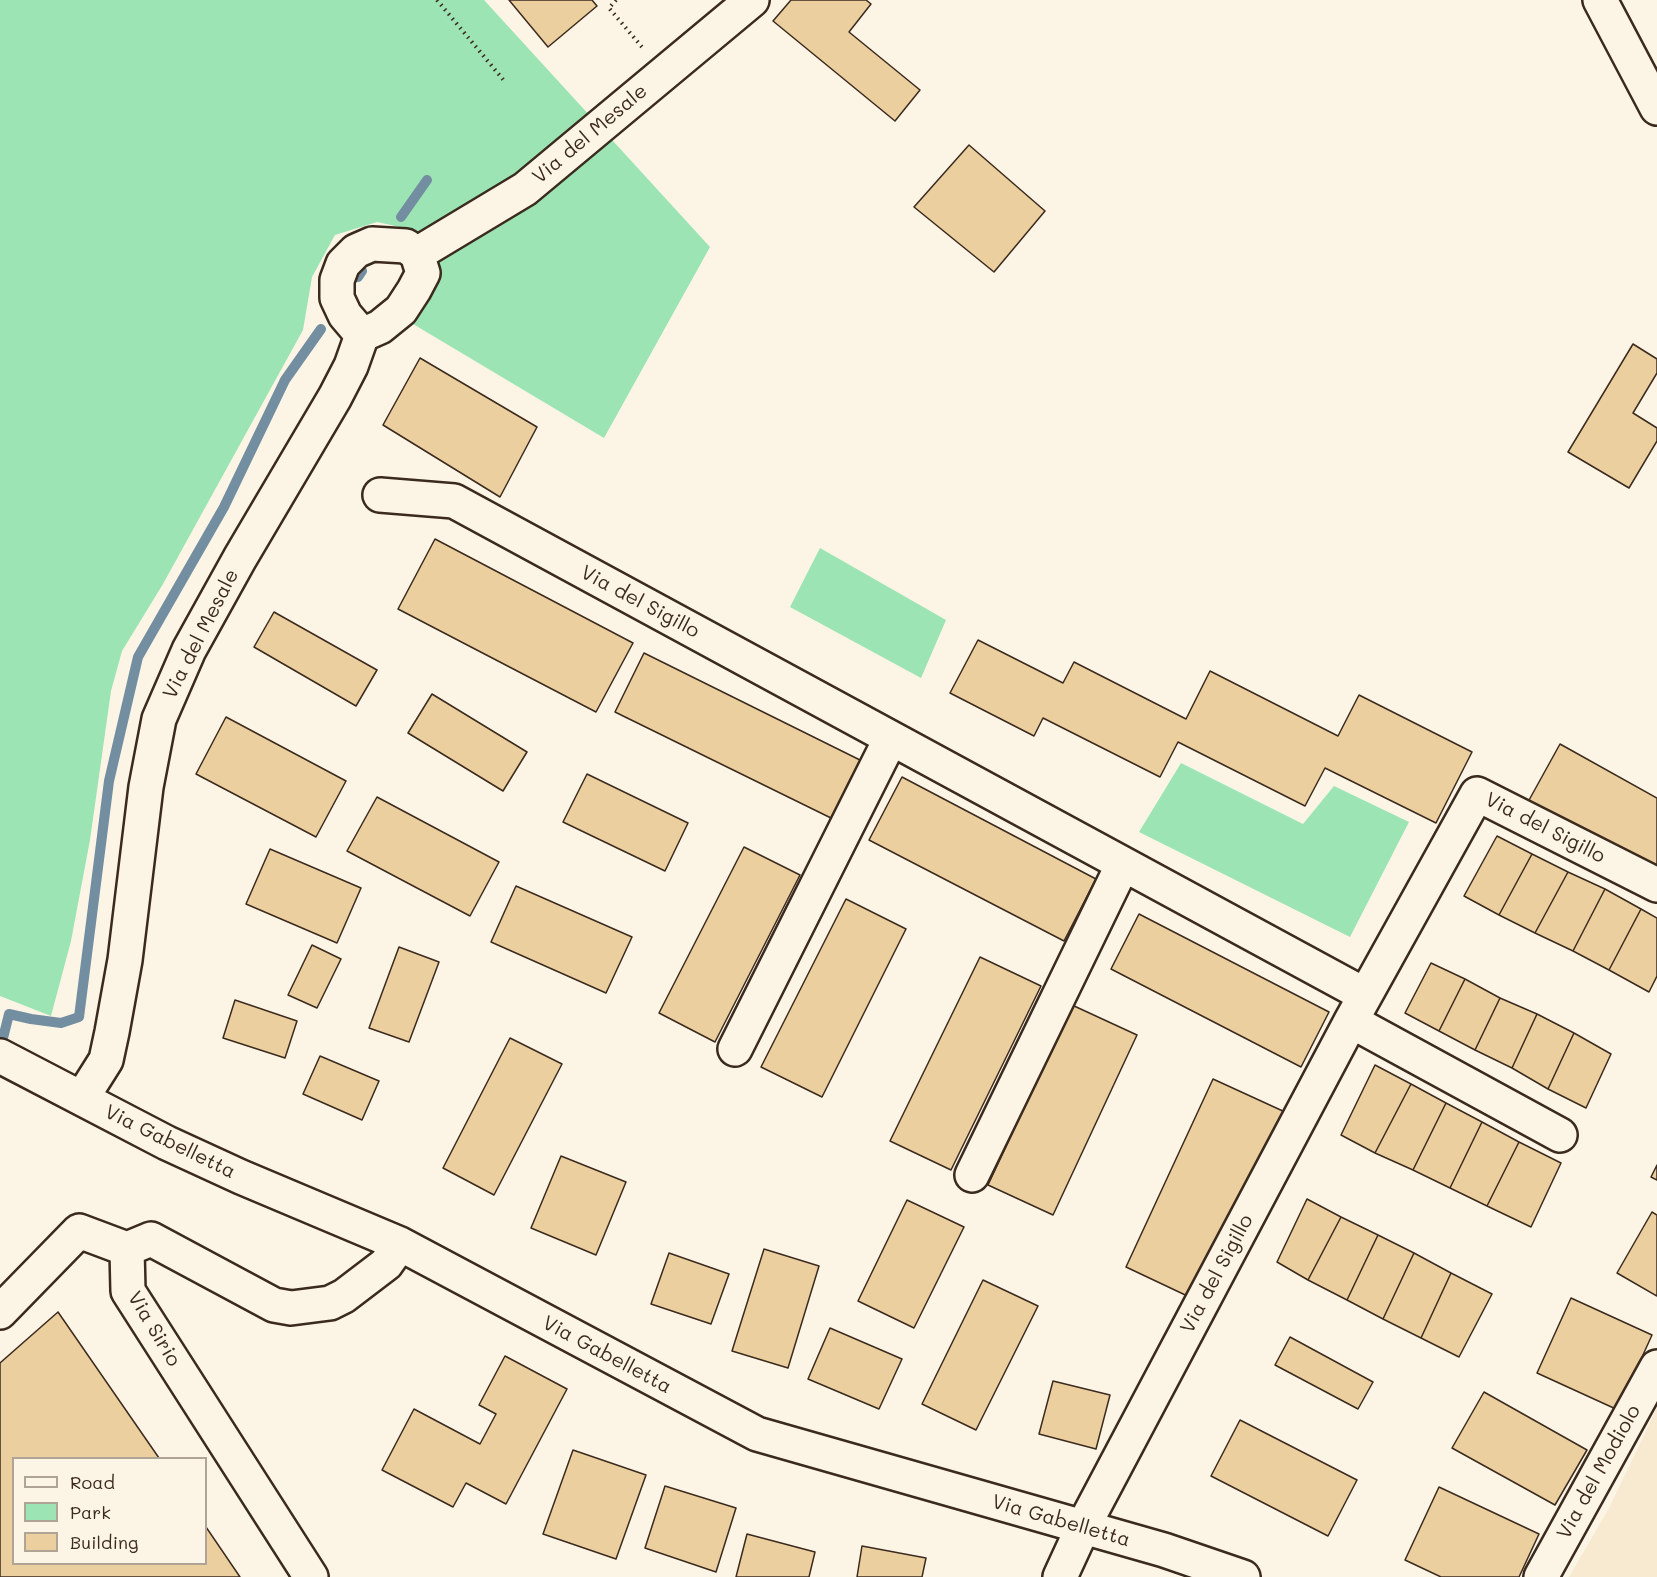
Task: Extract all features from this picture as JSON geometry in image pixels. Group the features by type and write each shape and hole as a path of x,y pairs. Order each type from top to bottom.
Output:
{"street":[{"name":"Via del Mesale","path":"417,254 525,189 752,0"},
{"path":"1600,0 1657,108"},
{"path":"372,244 406,246 417,254 423,273 401,310 380,327 362,334 345,315 338,298 337,280 344,264 356,251 372,244"},
{"name":"Via del Mesale","path":"82,1098 106,1060 112,1032 125,960 146,787 159,719 189,650 240,558 335,397 351,366 362,334"},
{"name":"Via del Sigillo","path":"380,495 454,501 891,738 1123,864 1560,1135"},
{"path":"735,1049 891,738"},
{"name":"Via del Sigillo","path":"1083,1527 1358,1008 1477,794 1657,885"},
{"path":"972,1175 1123,864"},
{"name":"Via Gabelletta","path":"0,1056 167,1143 400,1244 757,1434 1164,1550 1243,1577"},
{"path":"0,1312 79,1231 127,1249 151,1239 274,1305 291,1308 330,1303 344,1296 387,1264 400,1244"},
{"name":"Via Sirio","path":"127,1249 128,1291 311,1577"},
{"name":"Via del Modiolo","path":"1541,1577 1657,1367"},
{"path":"1060,1577 1083,1527"}],"path":[{"path":"437,0 506,83"},
{"path":"616,0 609,8 665,73"}],"shaded area":[{"path":"1657,1408 1657,1577 1569,1577 1609,1508"}],"green space":[{"path":"0,0 484,0 710,247 604,438 408,321 440,266 423,232 377,222 335,235 312,277 303,330 163,584 122,651 111,691 90,840 71,941 51,1016 0,996"},
{"path":"820,548 946,620 921,678 790,607"},
{"path":"1181,763 1303,824 1334,786 1409,822 1350,937 1139,832"}],"building":[{"path":"509,0 592,0 597,6 548,47"},
{"path":"791,0 866,0 871,4 849,32 920,90 895,121 773,21"},
{"path":"969,145 1045,211 994,272 914,207"},
{"path":"1633,344 1657,359 1657,373 1633,413 1657,428 1657,441 1629,488 1568,452"},
{"path":"420,358 537,427 500,497 383,425"},
{"path":"435,539 633,643 596,712 398,609"},
{"path":"274,612 377,670 356,706 254,647"},
{"path":"978,640 1063,683 1074,662 1186,719 1210,671 1338,736 1359,695 1472,752 1436,823 1325,768 1305,806 1178,742 1160,777 1043,718 1034,736 950,693"},
{"path":"644,653 862,761 833,819 615,712"},
{"path":"432,694 527,752 503,791 408,733"},
{"path":"226,717 346,781 316,837 196,774"},
{"path":"1560,744 1657,798 1657,884 1523,811"},
{"path":"587,774 688,823 665,871 563,822"},
{"path":"902,777 1096,879 1064,941 869,840"},
{"path":"377,797 499,862 470,916 347,851"},
{"path":"1497,836 1532,854 1499,915 1464,896"},
{"path":"744,847 800,875 715,1042 659,1013"},
{"path":"270,849 361,888 337,943 246,904"},
{"path":"1532,854 1568,872 1535,933 1499,915"},
{"path":"1568,872 1605,889 1573,951 1535,933"},
{"path":"516,886 632,937 606,993 491,942"},
{"path":"1605,889 1641,909 1609,970 1573,951"},
{"path":"846,899 906,929 822,1097 761,1067"},
{"path":"1641,909 1657,918 1657,976 1649,992 1609,970"},
{"path":"1139,914 1329,1012 1301,1067 1111,969"},
{"path":"312,945 341,959 317,1008 288,995"},
{"path":"399,947 439,962 409,1042 369,1028"},
{"path":"980,957 1041,986 951,1170 890,1141"},
{"path":"1431,963 1465,979 1439,1031 1405,1013"},
{"path":"1465,979 1500,998 1475,1050 1439,1031"},
{"path":"1500,998 1537,1014 1512,1068 1475,1050"},
{"path":"235,1000 297,1021 285,1058 223,1038"},
{"path":"1072,1005 1137,1035 1053,1215 988,1185"},
{"path":"1537,1014 1574,1033 1548,1089 1512,1068"},
{"path":"1574,1033 1611,1054 1586,1108 1548,1089"},
{"path":"510,1038 562,1064 494,1195 443,1168"},
{"path":"320,1056 379,1081 362,1120 303,1094"},
{"path":"1375,1065 1411,1084 1375,1153 1341,1135"},
{"path":"1213,1079 1285,1112 1198,1301 1126,1267"},
{"path":"1411,1084 1446,1103 1413,1170 1375,1153"},
{"path":"1446,1103 1482,1122 1450,1188 1413,1170"},
{"path":"1482,1122 1519,1142 1487,1206 1450,1188"},
{"path":"1519,1142 1561,1163 1531,1227 1487,1206"},
{"path":"561,1156 626,1182 596,1255 531,1228"},
{"path":"1657,1165 1657,1180 1651,1177"},
{"path":"1307,1199 1341,1217 1308,1280 1277,1262"},
{"path":"907,1200 964,1227 914,1328 858,1301"},
{"path":"1652,1212 1657,1215 1657,1296 1617,1273"},
{"path":"1341,1217 1378,1235 1347,1300 1308,1280"},
{"path":"1378,1235 1414,1253 1383,1319 1347,1300"},
{"path":"764,1249 819,1266 788,1368 732,1351"},
{"path":"669,1253 729,1274 711,1324 651,1304"},
{"path":"1414,1253 1451,1273 1421,1338 1383,1319"},
{"path":"1451,1273 1492,1294 1459,1357 1421,1338"},
{"path":"983,1280 1038,1306 976,1430 922,1404"},
{"path":"1571,1298 1652,1335 1618,1410 1537,1373"},
{"path":"58,1312 158,1457 12,1457 12,1565 207,1565 207,1528 240,1577 0,1577 0,1363"},
{"path":"830,1328 902,1359 879,1409 808,1379"},
{"path":"1290,1337 1373,1382 1358,1409 1275,1365"},
{"path":"505,1356 567,1389 506,1504 466,1483 453,1507 382,1470 414,1409 480,1444 496,1414 479,1405"},
{"path":"1053,1381 1110,1395 1096,1449 1039,1434"},
{"path":"1484,1392 1587,1450 1555,1505 1452,1448"},
{"path":"1240,1420 1357,1480 1328,1536 1211,1476"},
{"path":"573,1450 646,1475 616,1559 543,1534"},
{"path":"665,1486 736,1508 716,1572 645,1548"},
{"path":"1439,1487 1539,1534 1519,1577 1441,1577 1405,1560"},
{"path":"747,1534 815,1552 809,1577 736,1577"},
{"path":"862,1546 926,1558 922,1577 857,1577"}],"waterway":[{"path":"401,217 427,180"},
{"path":"358,277 362,271"},
{"path":"3,1038 9,1014 61,1023 79,1017 109,781 138,657 224,507 285,380 321,329"}]}
